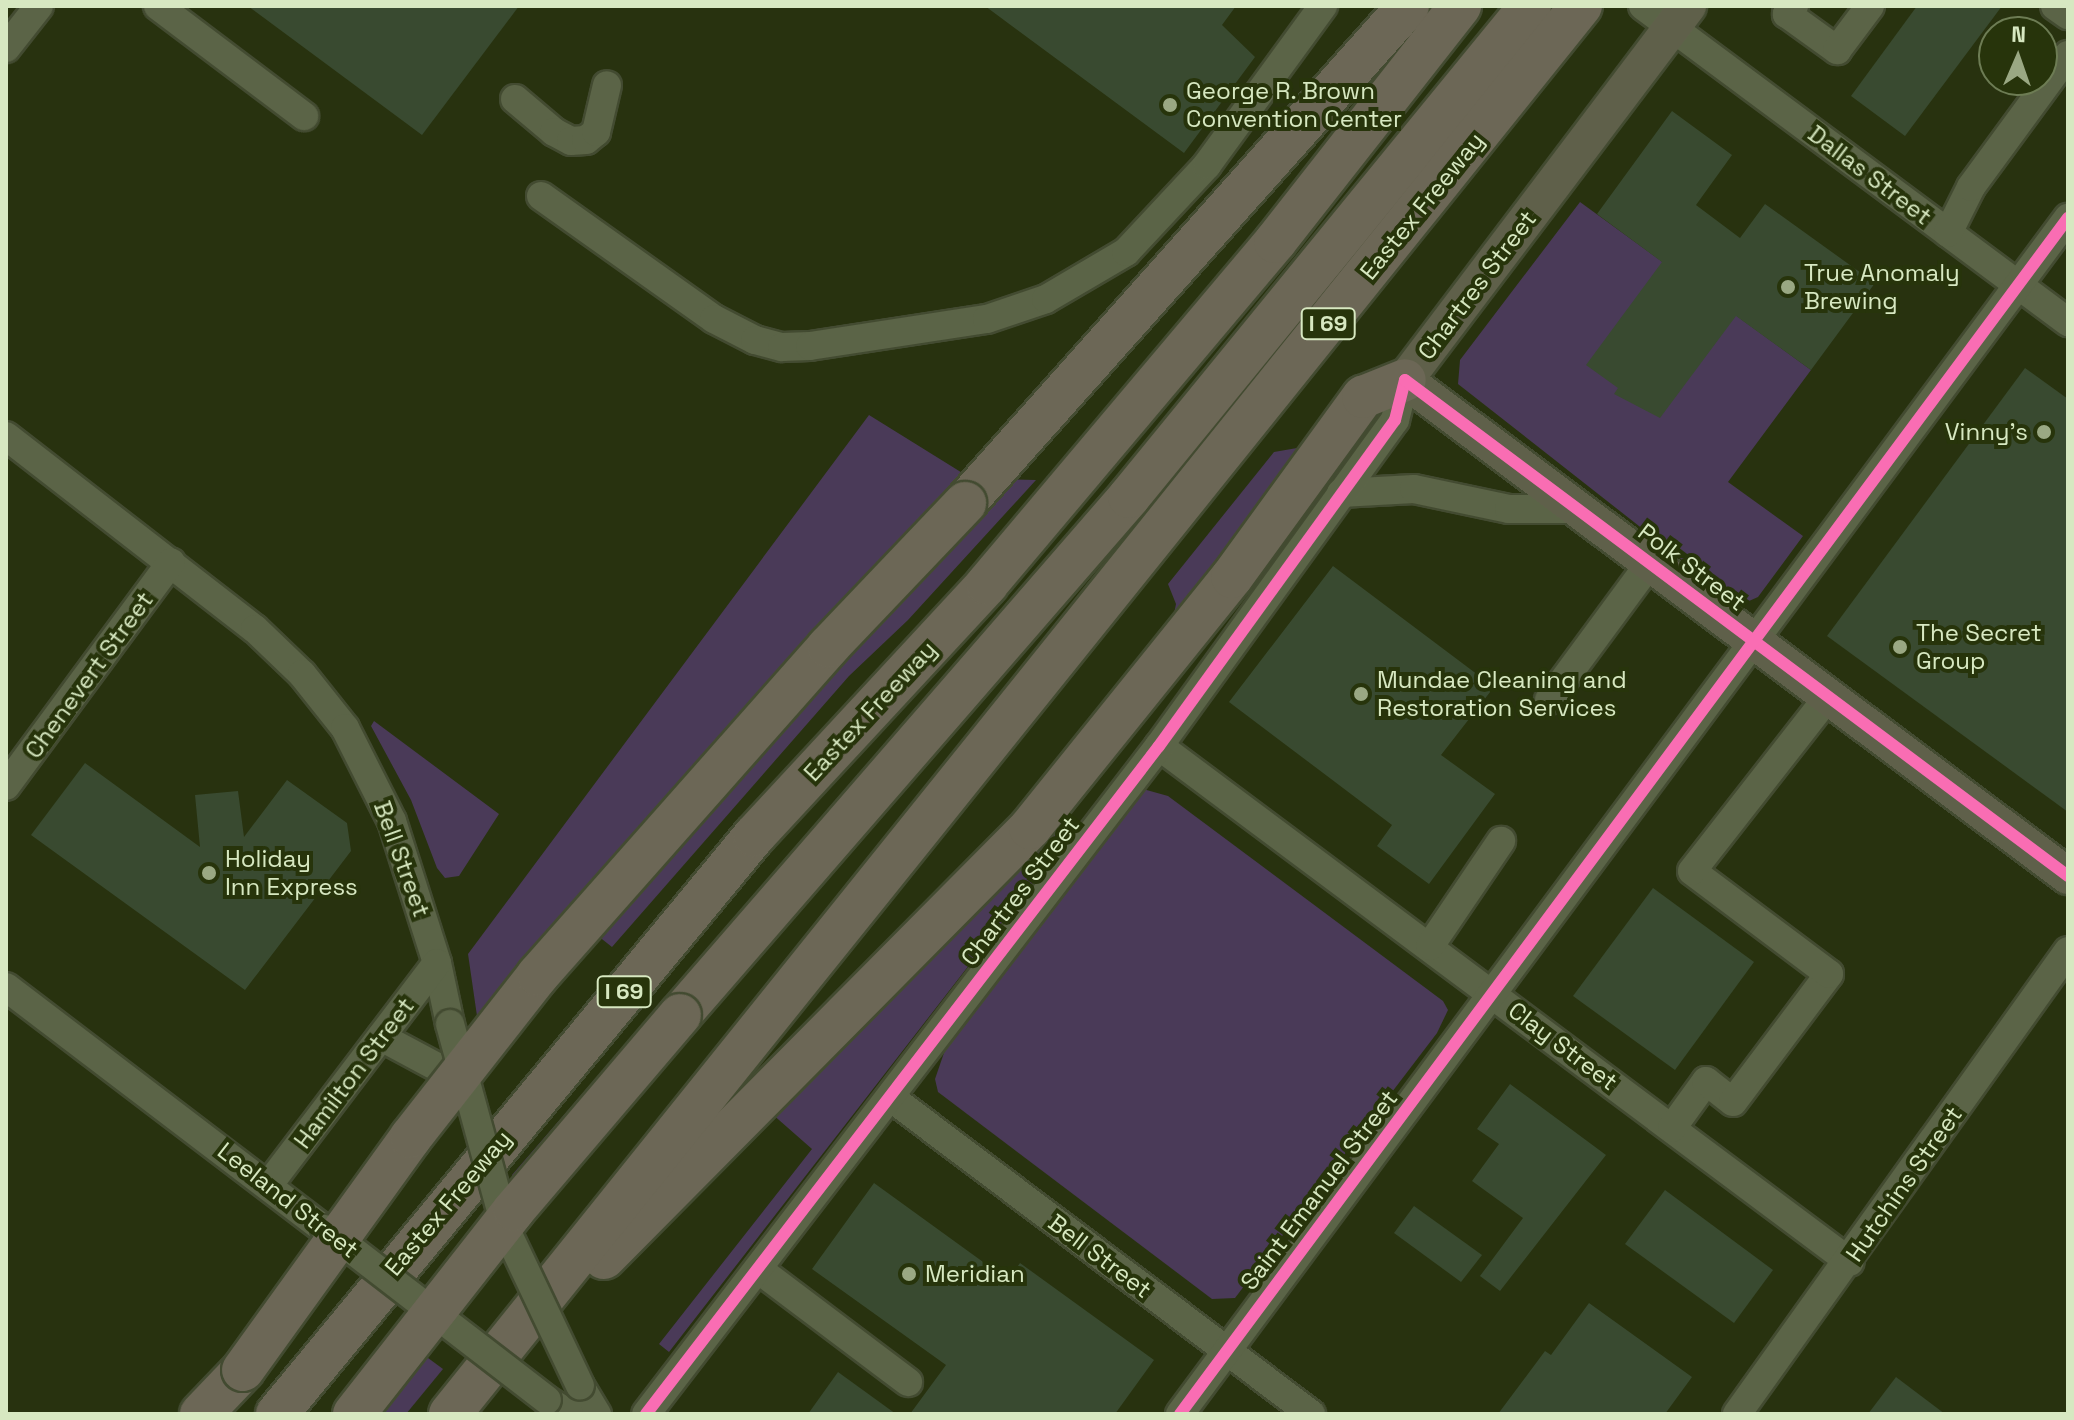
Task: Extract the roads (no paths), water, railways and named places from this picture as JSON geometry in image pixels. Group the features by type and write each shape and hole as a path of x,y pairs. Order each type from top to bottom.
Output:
{"highway":[{"path":"217,1414 243,1370 411,1137 538,975 1408,6"},
{"name":"Eastex Freeway","path":"277,1414 754,836 987,584 1275,242 1460,6"},
{"path":"354,1414 514,1210 1129,497 1530,6"},
{"name":"Eastex Freeway","path":"451,1414 1581,6"},
{"path":"451,1414 1030,828 1222,589 1363,397 1405,380"},
{"path":"201,1414 243,1370"}],"main road":[{"name":"Chartres Street","path":"1405,380 1680,17"},
{"name":"Polk Street","path":"1405,380 2068,876"}],"street":[{"path":"6,48 39,6"},
{"path":"158,6 304,116"},
{"path":"541,196 714,319 755,340 782,347 810,346 987,319 1046,299 1126,252 1207,165 1323,6"},
{"name":"Dallas Street","path":"1643,6 1680,17 1948,233 2068,322"},
{"path":"1794,6 1787,14 1837,50 1870,6"},
{"path":"2055,6 2068,15"},
{"path":"1948,233 1971,187 2068,55"},
{"path":"515,99 554,132 571,141 586,140 596,132 607,85"},
{"path":"2018,285 2068,218"},
{"name":"Saint Emanuel Street","path":"1180,1414 2018,285"},
{"name":"Chartres Street","path":"646,1414 1159,746 1395,420 1405,380"},
{"name":"Bell Street","path":"6,436 255,629 302,674 345,728 392,821 437,963 463,1081 507,1232 580,1386 597,1414"},
{"path":"1341,493 1414,489 1509,509 1577,509"},
{"name":"Chenevert Street","path":"6,786 171,562"},
{"path":"1549,700 1650,563"},
{"path":"1672,1128 1706,1081 1733,1102 1829,974 1692,871 1828,697"},
{"name":"Clay Street","path":"1159,746 1850,1262"},
{"path":"1430,946 1501,841"},
{"name":"Hutchins Street","path":"1737,1414 1850,1262 2068,951"},
{"name":"Hamilton Street","path":"270,1183 437,963"},
{"name":"Leeland Street","path":"6,987 270,1183 324,1229 558,1407"},
{"path":"381,1037 463,1081"},
{"name":"Bell Street","path":"890,1097 1311,1414"},
{"path":"758,1269 908,1382"}],"place":[{"name":"George R. Brown Convention Center","path":"1170,105"},
{"name":"True Anomaly Brewing","path":"1788,287"},
{"name":"Vinny's","path":"2044,432"},
{"name":"The Secret Group","path":"1900,647"},
{"name":"Mundae Cleaning and Restoration Services","path":"1361,694"},
{"name":"Holiday Inn Express","path":"209,873"},
{"name":"Meridian","path":"909,1274"}]}
